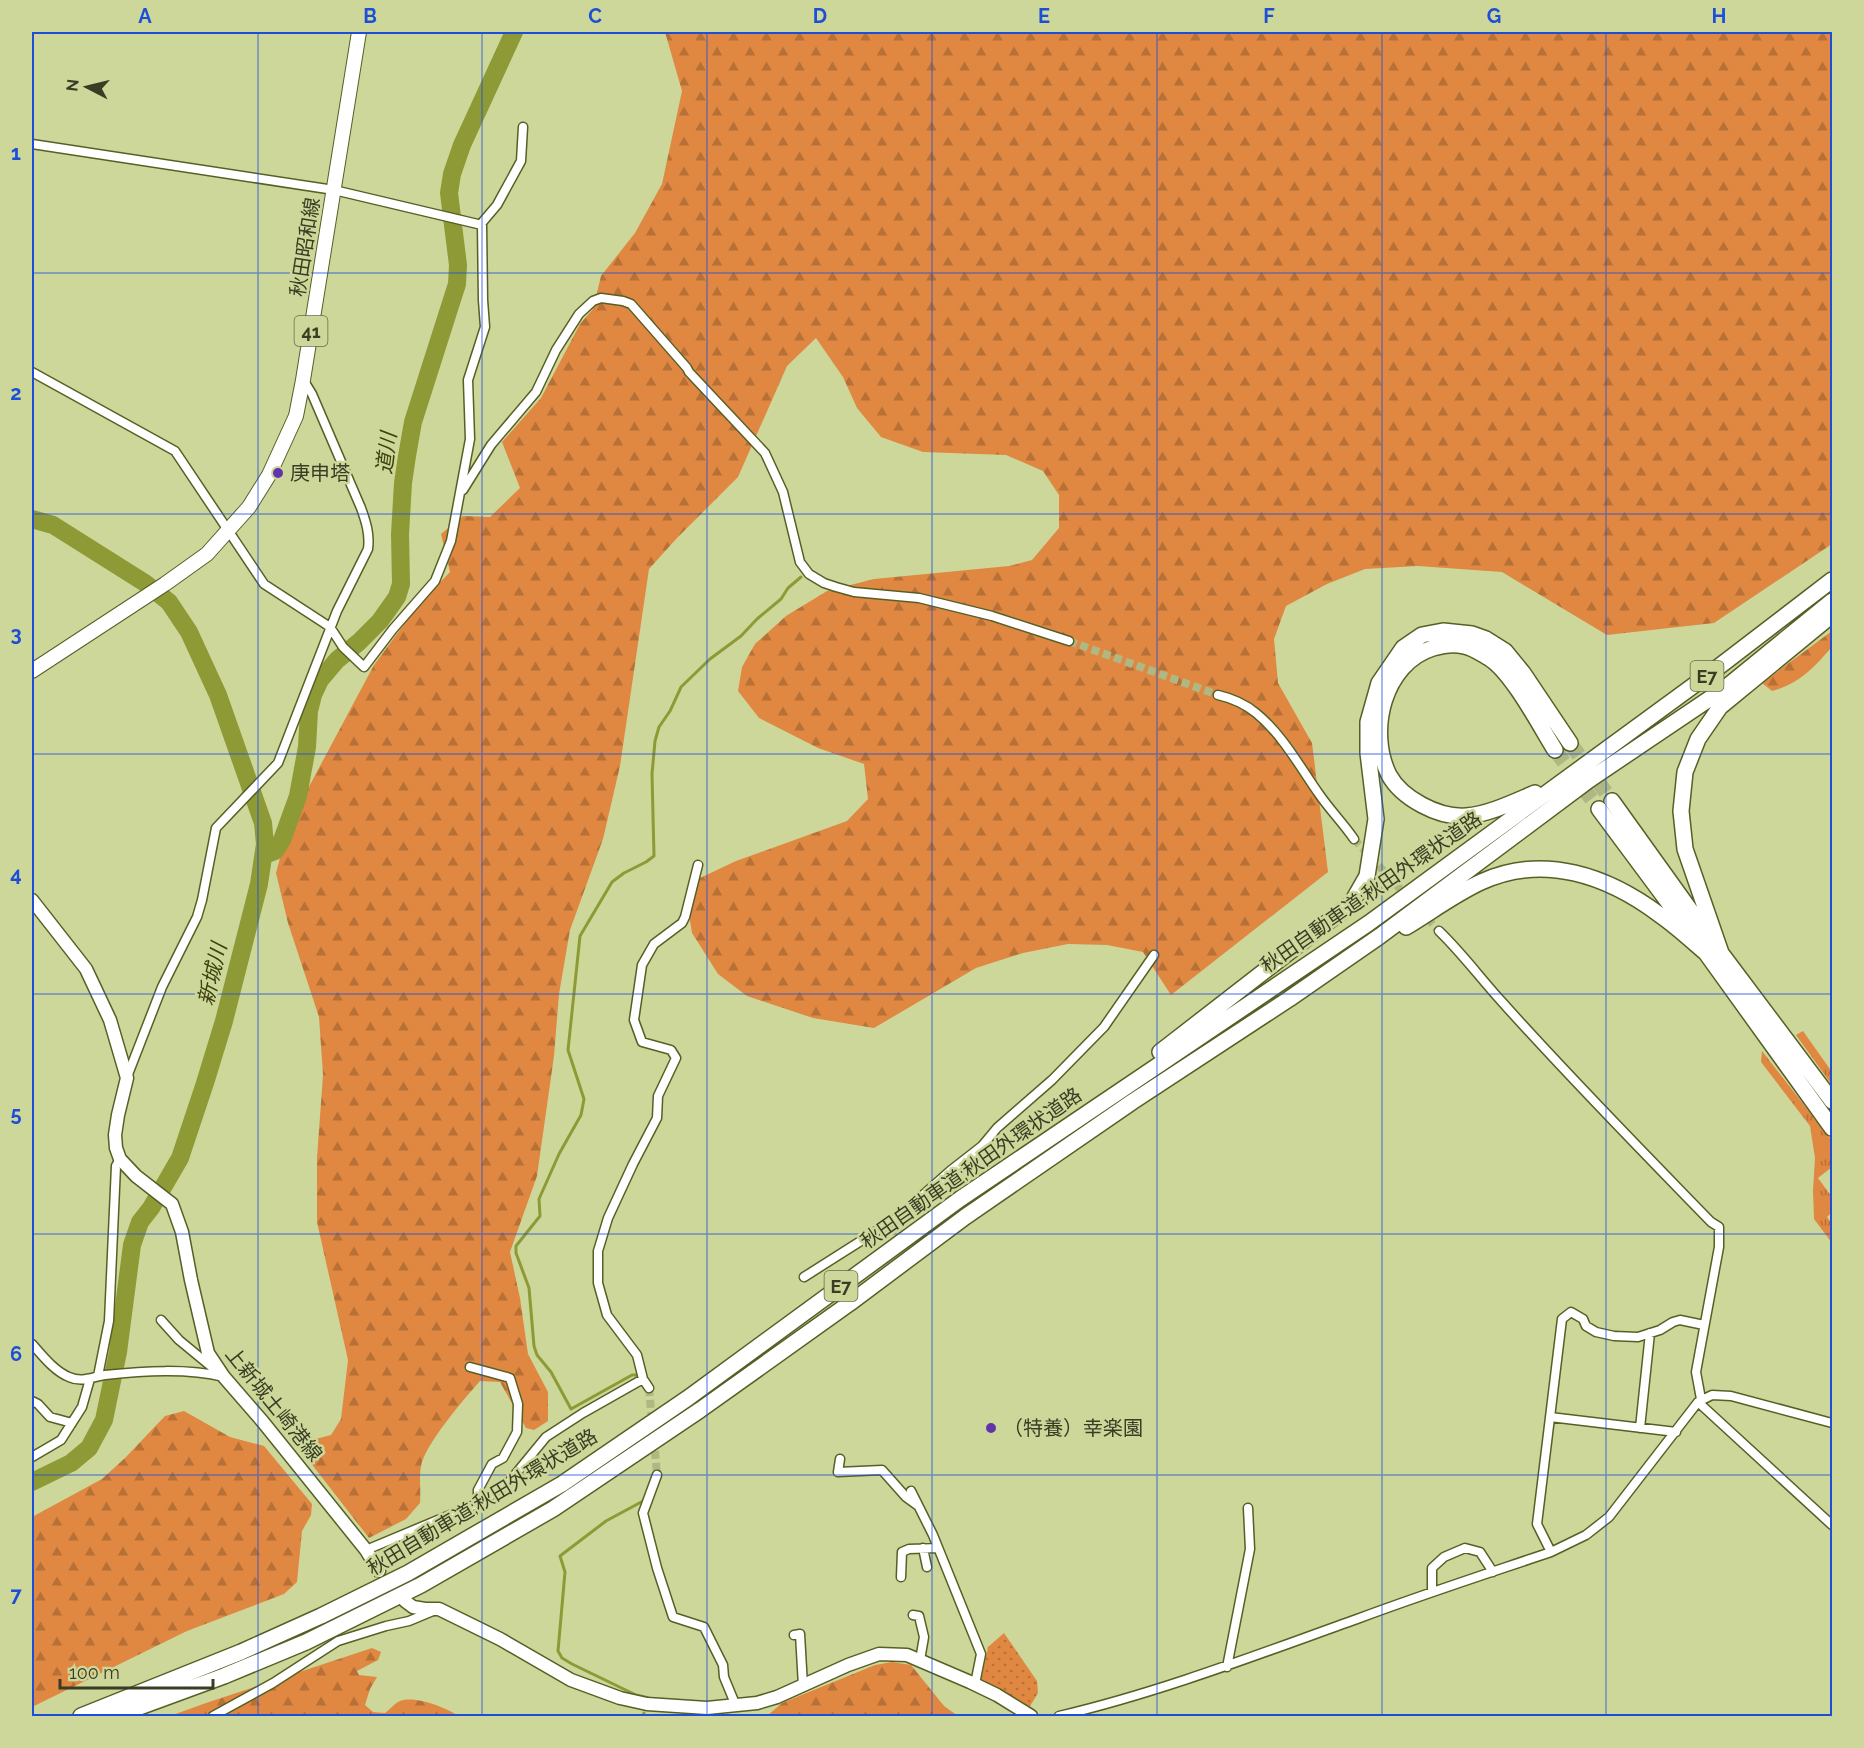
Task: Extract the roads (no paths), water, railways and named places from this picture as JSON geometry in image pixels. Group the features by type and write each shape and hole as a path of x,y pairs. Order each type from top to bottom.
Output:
{"highway":[{"name":"E7","path":"1584,775 1712,672 1833,580"},
{"name":"E7","path":"1584,775 1724,689 1833,601"},
{"path":"1714,953 1685,849 1681,811 1685,772 1698,739 1720,707 1833,615"},
{"path":"1041,1143 1352,904 1367,876 1376,819 1368,753 1368,722 1379,683 1402,648 1422,635 1443,631 1472,634 1486,639 1505,651 1523,673 1570,743"},
{"path":"1555,750 1515,685 1491,659 1465,646 1444,644 1420,652 1400,669 1385,698 1379,729 1382,754 1390,776 1408,798 1434,812 1466,816 1503,807 1560,783"},
{"name":"秋田自動車道;秋田外環状道路","path":"81,1716 241,1652 321,1616 408,1573 562,1484 688,1398 960,1199 1369,923 1560,783 1584,775"},
{"name":"秋田自動車道;秋田外環状道路","path":"115,1716 224,1676 306,1642 421,1585 553,1509 700,1410 850,1303 965,1217 1380,936 1584,775"},
{"path":"1605,805 1714,953 1833,1128"},
{"path":"1289,999 1481,882 1514,871 1541,869 1569,871 1605,882 1660,915 1714,953 1833,1101"}],"main road":[{"name":"秋田昭和線","path":"32,671 207,554 249,507 269,475 296,416 359,32"},
{"path":"32,900 86,969 110,1020 127,1078 115,1135 120,1159"},
{"name":"上新城土崎港線","path":"120,1159 136,1176 172,1204 182,1232 208,1353 224,1377 366,1550 379,1571"},
{"path":"405,1601 425,1609 438,1609 500,1639 571,1680 620,1698 647,1704 707,1708 736,1706 777,1697 848,1665 879,1654 907,1655 920,1660 997,1695 1031,1716"}],"street":[{"path":"480,225 496,205 521,161 523,127"},
{"path":"32,144 334,190 482,225 485,327 468,380 470,439 451,541 435,581 393,629 364,667 343,647 330,627 264,584 175,451 32,372"},
{"path":"460,495 491,445 536,392 556,350 579,314 593,301 601,298 623,301 631,304 689,372 765,453 783,492 800,562 809,574 824,583 854,592 938,602 992,615 1069,641"},
{"path":"127,1078 162,987 197,917 216,828 278,763 330,627 365,558 369,540 367,525 312,394 303,380"},
{"path":"1218,695 1232,699 1256,712 1275,733 1354,839"},
{"path":"649,1388 643,1379 637,1355 607,1315 598,1283 598,1251 608,1218 657,1118 658,1096 676,1058 671,1050 642,1042 634,1020 642,965 654,944 682,923 698,865"},
{"path":"1440,931 1502,1002 1584,1089 1711,1222 1719,1227 1719,1247 1696,1372 1700,1400 1833,1525"},
{"path":"804,1277 897,1218 982,1146 998,1128 1052,1080 1104,1028 1154,955"},
{"path":"32,1457 61,1440 82,1407 97,1377 109,1321 116,1166 120,1159"},
{"path":"1551,1552 1537,1524 1562,1319 1571,1312 1583,1319 1586,1326 1596,1332 1614,1336 1638,1337 1680,1320 1704,1325"},
{"path":"162,1320 179,1340 224,1377"},
{"path":"1640,1428 1650,1333"},
{"path":"32,1344 50,1364 66,1376 76,1380 180,1371 224,1377"},
{"path":"470,1367 510,1378 518,1404 517,1432 503,1458 492,1464 478,1490 478,1503"},
{"path":"366,1550 478,1503 508,1482 546,1437 643,1379"},
{"path":"1059,1716 1227,1667 1551,1552 1586,1535 1609,1517 1700,1400 1712,1395 1731,1396 1833,1423"},
{"path":"32,1401 50,1417 72,1423"},
{"path":"1550,1417 1676,1432"},
{"path":"840,1459 838,1472 882,1470 906,1497 918,1505"},
{"path":"657,1475 643,1513 657,1568 674,1617 704,1627 723,1665 724,1677 736,1706"},
{"path":"911,1491 938,1548 981,1653 975,1684"},
{"path":"1227,1667 1250,1549 1248,1508"},
{"path":"923,1548 927,1566"},
{"path":"901,1577 902,1552 909,1549 938,1548"},
{"path":"1432,1593 1432,1568 1444,1557 1465,1548 1480,1552 1492,1572"},
{"path":"213,1716 273,1683 338,1641 409,1621 438,1609"},
{"path":"913,1615 919,1616 924,1637 920,1660"},
{"path":"794,1635 800,1634 803,1686"}],"waterway":[{"name":"道川","path":"264,855 275,851 282,840 298,796 307,747 309,711 320,680 337,660 380,621 397,597 401,584 400,534 403,483 413,422 457,284 458,265 449,193 452,174 462,145 514,32"},
{"name":"新城川","path":"32,519 53,525 145,583 169,602 189,632 218,695 263,823 265,844 259,884 224,1021 205,1083 180,1158 151,1208 140,1222 132,1245 118,1352 104,1420 89,1448 71,1463 32,1482"},
{"path":"637,1375 632,1375 571,1409 551,1372 537,1355 534,1346 529,1288 516,1253 516,1246 540,1216 539,1199 559,1154 581,1115 584,1099 568,1050 580,936 612,882 654,856 652,774 655,741 659,727 670,711 681,687 710,659 741,636 801,577"},
{"path":"646,1498 606,1521 560,1556 565,1572 558,1651 562,1658 572,1664 636,1695 649,1698"}],"tunnel":[{"path":"1069,641 1218,695"},
{"path":"1570,743 1612,801"},
{"path":"1555,750 1599,809"},
{"path":"1354,839 1439,931"},
{"path":"649,1388 652,1423"},
{"path":"654,1439 657,1475"}],"place":[{"name":"庚申塔","path":"278,473"},
{"name":"（特養）幸楽園","path":"991,1428"}]}
